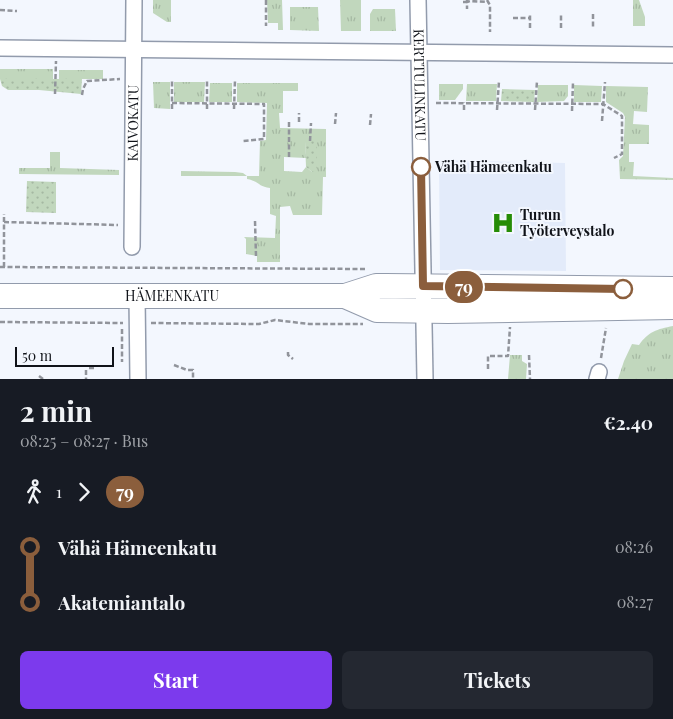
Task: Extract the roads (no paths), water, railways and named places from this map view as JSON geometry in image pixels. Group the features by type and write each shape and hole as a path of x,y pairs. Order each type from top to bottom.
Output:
{"highway":[{"name":"HÄMEENKATU","path":"0,296 345,296 376,286 673,289"},
{"name":"HÄMEENKATU","path":"345,296 377,310 673,307"}],"street":[{"name":"KAIVOKATU","path":"132,247 134,0"},
{"name":"KERTTULINKATU","path":"418,0 425,379"},
{"path":"0,48 673,55"},
{"path":"138,296 138,379"}],"place":[{"name":"Vähä Hämeenkatu","path":"421,167"},
{"name":"Turun Työterveystalo","path":"503,223"}]}
